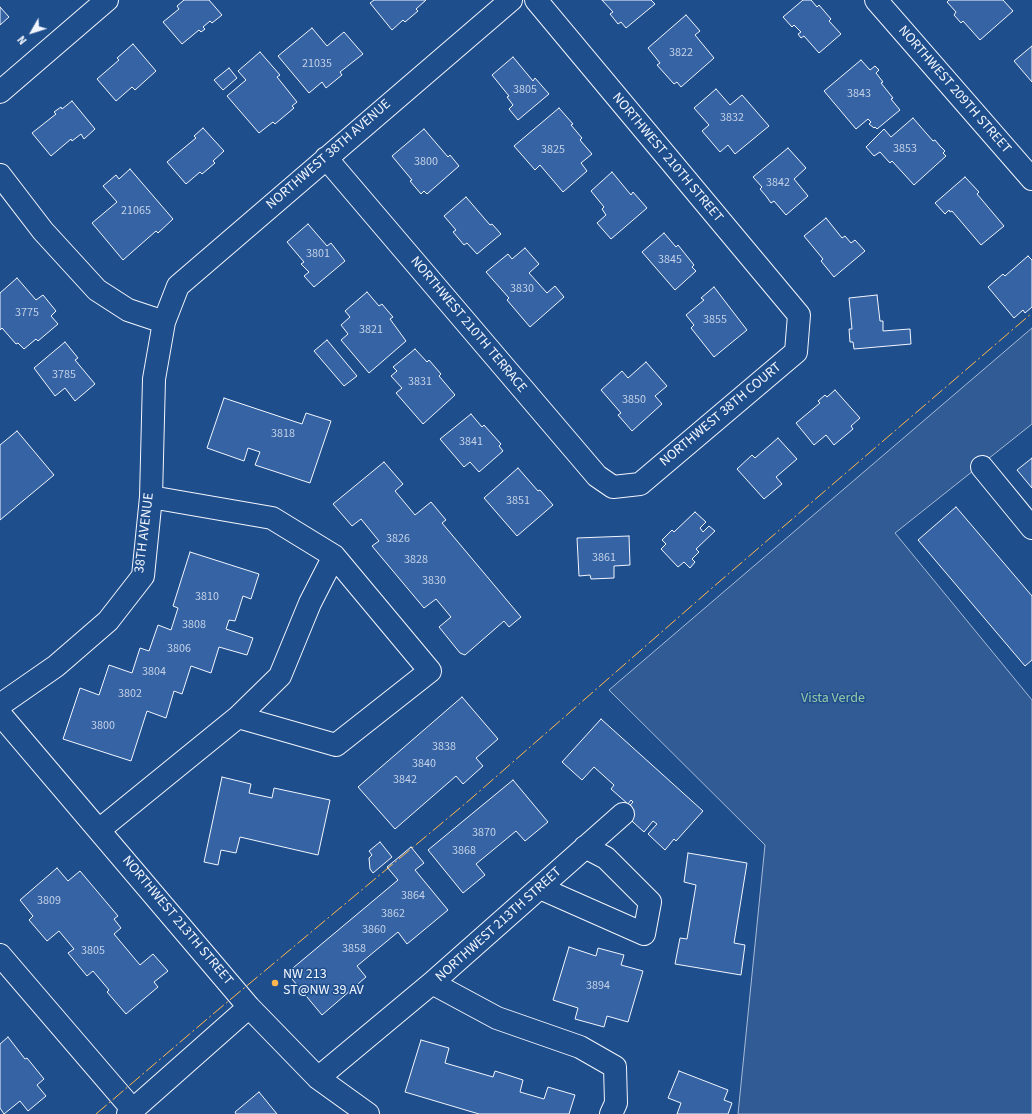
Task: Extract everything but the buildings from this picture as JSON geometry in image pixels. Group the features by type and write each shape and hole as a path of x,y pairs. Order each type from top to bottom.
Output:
{"street":[{"path":"0,92 107,0"},
{"name":"NORTHWEST 38TH AVENUE","path":"164,322 178,286 511,0"},
{"name":"NORTHWEST 210TH STREET","path":"536,0 799,315"},
{"name":"NORTHWEST 209TH STREET","path":"876,0 1032,179"},
{"name":"NORTHWEST 210TH TERRACE","path":"326,158 596,476 613,487"},
{"path":"0,175 43,231 97,290 128,310 164,322"},
{"name":"NORTHWEST 38TH COURT","path":"613,487 640,484 796,352 799,315"},
{"name":"38TH AVENUE","path":"0,705 56,666 108,621 143,576 151,497 154,380 164,322"},
{"path":"982,467 1032,528"},
{"path":"151,497 272,518 334,556 430,671 336,745 238,717"},
{"path":"99,830 238,717 280,676 310,603 334,556"},
{"name":"NORTHWEST 213TH STREET","path":"0,714 249,1007 318,1078 368,1114"},
{"name":"NORTHWEST 213TH STREET","path":"611,1114 616,1103 615,1067 580,1047 497,1018 432,983 623,814"},
{"path":"540,888 644,934 650,902 606,858 585,848"},
{"path":"0,955 131,1112 249,1007"},
{"path":"318,1078 432,983"}],"green space":[{"name":"Vista Verde","path":"1032,328 1032,424 895,533 1032,700 1032,1114 738,1114 765,845 609,690"}],"power":[{"path":"96,1114 213,1014 466,803 712,588 1032,313"}],"place":[{"name":"NW 213 ST@NW 39 AV","path":"275,983"}]}
